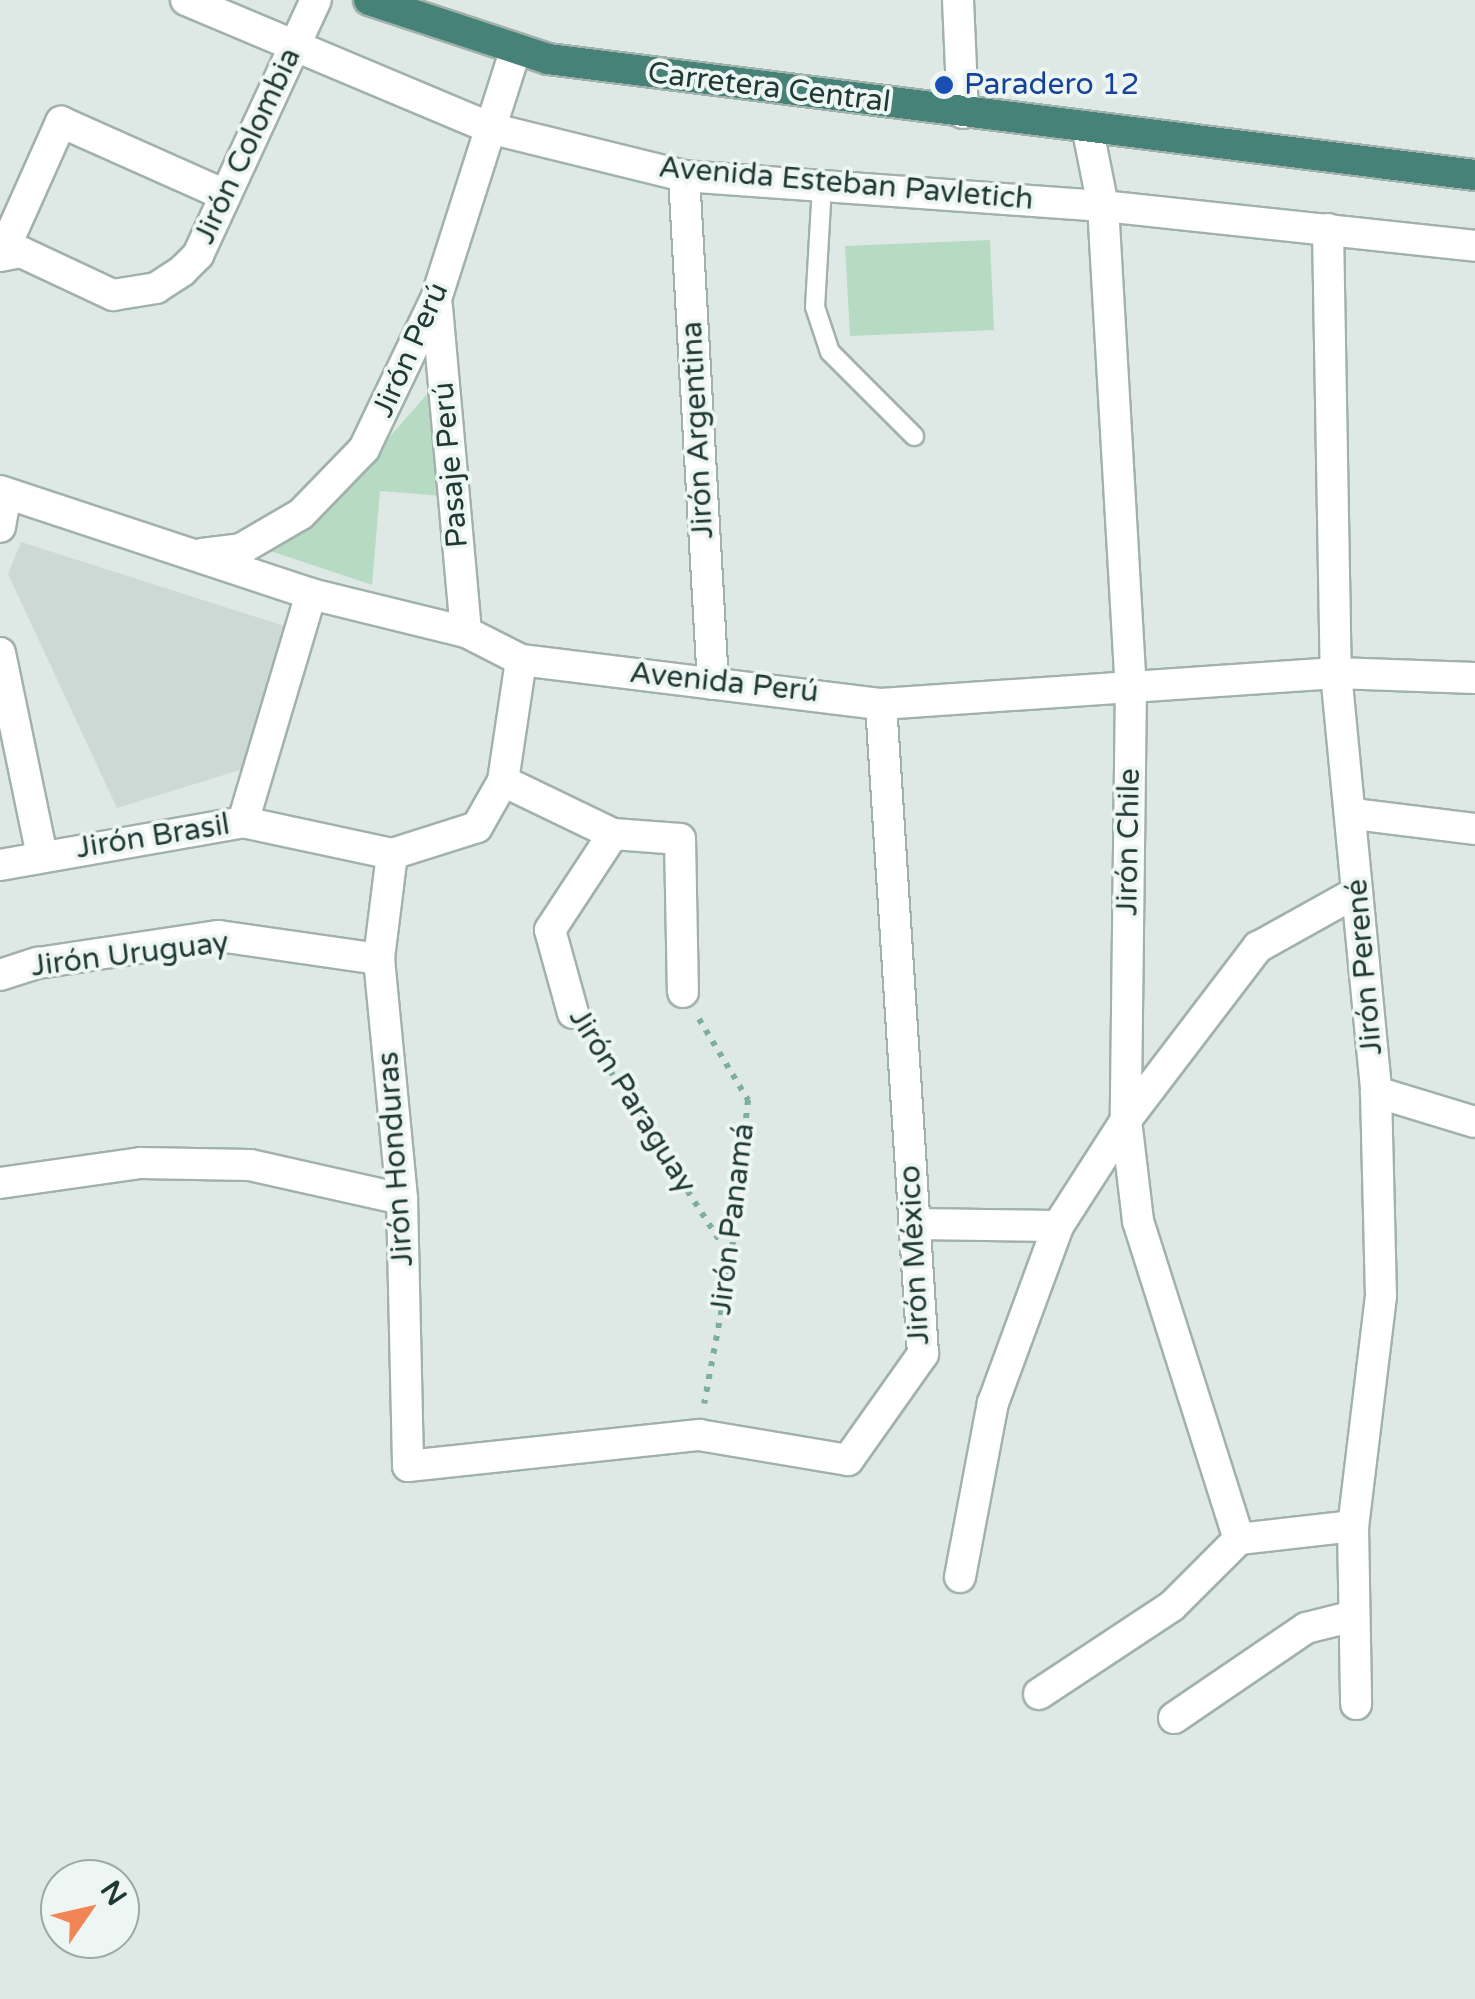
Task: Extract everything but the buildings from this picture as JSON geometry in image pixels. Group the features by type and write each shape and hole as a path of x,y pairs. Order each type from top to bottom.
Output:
{"highway":[{"name":"Carretera Central","path":"369,0 516,51 1088,131 1475,174"}],"street":[{"name":"Avenida Esteban Pavletich","path":"186,0 292,49 493,129 684,176 1103,206 1475,246"},
{"name":"Jirón Colombia","path":"1,255 21,252 113,295 156,288 198,255 316,0"},
{"path":"958,0 963,113"},
{"name":"Jirón Perú","path":"194,555 242,550 327,489 364,449 436,299 516,51"},
{"path":"1,255 61,122 226,194"},
{"name":"Jirón Chile","path":"1088,131 1103,206 1130,685 1126,1120 1138,1221 1239,1540"},
{"name":"Jirón Argentina","path":"684,176 713,684"},
{"name":"Jirón Perené","path":"1328,230 1336,674 1354,814 1357,892 1376,1092 1380,1296 1353,1526 1356,1704"},
{"name":"Pasaje Perú","path":"436,299 466,632"},
{"path":"0,526 3,492"},
{"name":"Avenida Perú","path":"3,492 62,517 311,594 466,632 521,660 881,704 1336,674 1475,678"},
{"path":"243,822 311,594"},
{"path":"0,653 42,855"},
{"path":"521,660 503,781 613,834 680,839 683,992"},
{"name":"Jirón México","path":"408,1466 699,1435 848,1460 923,1354 881,704"},
{"name":"Jirón Brasil","path":"0,865 243,822 392,854 477,827 503,781"},
{"path":"1354,814 1475,828"},
{"name":"Jirón Paraguay","path":"573,1012 550,930 613,834"},
{"name":"Jirón Honduras","path":"392,854 379,959 402,1199 408,1466"},
{"path":"960,1577 993,1403 1058,1226 1126,1120 1258,947 1357,892"},
{"name":"Jirón Uruguay","path":"0,975 38,963 219,936 379,959"},
{"path":"1376,1092 1475,1122"},
{"path":"0,1183 141,1164 250,1165 402,1199"},
{"path":"914,1224 1058,1226"},
{"path":"1039,1694 1172,1606 1239,1540 1353,1526"},
{"path":"1174,1718 1306,1628 1354,1616"}],"lane":[{"path":"822,186 815,307 830,352 914,436"}],"path":[{"name":"Jirón Panamá","path":"683,992 748,1100 732,1260 699,1435"},
{"name":"Jirón Paraguay","path":"573,1012 732,1260"}],"shaded area":[{"path":"21,542 294,629 266,762 117,808 8,574"}],"green space":[{"path":"990,240 994,330 850,336 845,246"},
{"path":"442,377 469,498 380,491 372,585 261,548 359,472"}],"place":[{"name":"Paradero 12","path":"944,85"}]}
